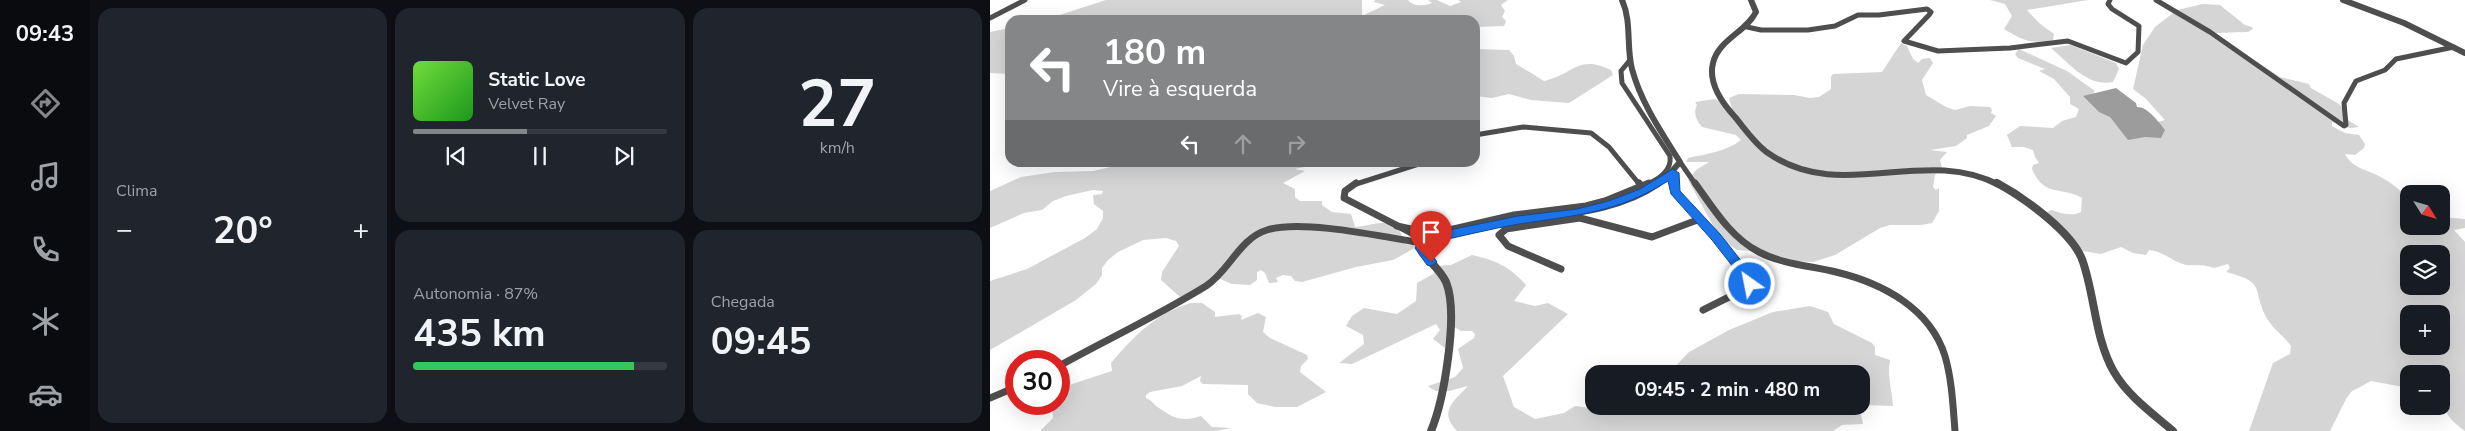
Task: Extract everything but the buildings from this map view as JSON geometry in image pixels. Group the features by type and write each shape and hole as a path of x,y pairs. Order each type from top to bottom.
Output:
{"street":[{"path":"990,18 1025,0"},
{"path":"1622,0 1627,18 1630,60 1646,106 1680,162 1727,224 1750,247 1765,255 1846,273 1876,284 1904,300 1928,324 1941,345 1956,431"},
{"path":"1751,0 1756,12 1753,20 1719,51 1713,63 1714,80 1723,104 1762,147 1789,165 1811,173 1842,178 1928,169 1954,170 1983,177 2006,188 2039,213 2081,256 2110,363 2120,380 2173,431"},
{"path":"1747,27 1761,30 1808,30 1835,26 1858,15 1927,9 1931,12 1929,15 1904,41 1938,51 2010,48 2068,41 2126,63 2138,52 2140,26 2112,9 2108,4 2110,0"},
{"path":"2156,0 2210,32 2344,126 2346,125 2344,103 2346,96 2362,77 2385,70 2396,59 2454,47"},
{"path":"2343,0 2412,27 2465,53"},
{"path":"1396,226 1430,233 1514,216 1586,206 1605,201 1641,186 1666,172 1671,164 1670,156 1640,114 1620,77 1621,69 1630,60"},
{"path":"1480,134 1522,127 1591,133 1608,147 1641,186"},
{"path":"1070,360 1208,285 1219,276 1254,238 1265,230 1288,225 1423,241 1518,220 1577,213 1612,204 1652,187 1673,173 1680,162"},
{"path":"1397,171 1404,167"},
{"path":"1409,167 1354,184 1345,191 1344,198 1423,241"},
{"path":"1673,173 1675,192 1700,219 1750,280 1747,288 1703,310"},
{"path":"1561,270 1508,246 1499,236 1506,230 1580,218 1652,237 1700,219"},
{"path":"1423,241 1423,253 1442,275 1447,286 1451,316 1445,379 1431,431"},
{"path":"990,398 1005,392"}],"shaded area":[{"path":"1106,0 1362,0 1362,15 1060,15"},
{"path":"1375,0 1408,0 1413,4 1426,5 1432,3 1428,0 1437,0 1450,6 1461,2 1458,0 1508,0 1501,5 1505,11 1502,17 1506,21 1504,26 1480,27 1480,15 1364,15 1385,5 1374,2"},
{"path":"1990,0 2088,0 2027,10 2039,23 2054,34 2053,40 2038,42 2022,39 2004,29 2012,16 2005,4"},
{"path":"2203,4 2220,5 2253,29 2248,32 2216,33 2280,77 2309,84 2311,88 2339,104 2345,111 2348,120 2359,127 2350,128 2332,122 2332,126 2345,133 2359,135 2365,144 2364,148 2355,155 2345,154 2348,159 2357,167 2388,181 2400,191 2400,235 2450,235 2450,218 2465,219 2465,228 2454,230 2465,242 2465,431 2448,415 2450,365 2400,365 2400,386 2371,381 2352,391 2330,431 2249,431 2273,363 2290,354 2291,346 2268,320 2253,284 2239,276 2226,272 2230,268 2228,264 2214,268 2186,265 2154,251 2149,250 2146,255 2133,253 2121,247 2101,254 2083,251 2047,212 2051,210 2074,214 2081,212 2082,198 2075,194 2048,188 2042,184 2032,169 2033,165 2039,163 2033,150 2024,147 2012,147 2007,135 2020,126 2053,128 2062,121 2076,117 2079,109 2070,104 2070,97 2054,79 2039,71 2045,69 2018,58 2015,54 2019,49 2067,71 2095,91 2093,93 2158,122 2165,120 2145,98 2133,89 2143,45 2155,27 2177,10"},
{"path":"1005,29 1005,74 990,73 990,32"},
{"path":"1901,43 1907,46 1913,59 1918,63 1922,59 1930,58 1933,63 1922,80 1926,95 1955,110 1970,106 1990,107 1991,113 1996,116 1989,126 1967,135 1967,138 1956,146 1930,150 1947,152 1940,160 1942,168 1935,175 1933,187 1936,190 1939,188 1939,211 1932,223 1890,225 1880,228 1835,255 1813,262 1770,260 1750,251 1737,250 1720,238 1688,180 1696,170 1709,162 1686,162 1688,158 1722,150 1741,140 1736,135 1702,127 1696,116 1697,105 1695,102 1715,99 1732,109 1729,98 1739,94 1819,97 1831,89 1831,77 1833,74 1882,72"},
{"path":"2071,45 2116,63 2119,69 2113,82 2104,83 2087,77 2072,67 2051,48"},
{"path":"1480,49 1509,50 1514,56 1516,64 1544,81 1576,67 1591,64 1611,70 1613,75 1569,103 1531,100 1509,94 1492,98 1480,97"},
{"path":"2116,88 2136,103 2137,107 2145,109 2156,119 2165,130 2161,138 2145,137 2128,140 2110,117 2099,112 2083,96"},
{"path":"1111,167 1304,167 1295,169 1305,171 1283,183 1295,189 1295,197 1300,201 1322,201 1322,205 1332,212 1351,214 1355,227 1379,223 1392,224 1401,234 1405,244 1414,246 1413,249 1393,260 1356,267 1302,282 1295,281 1291,276 1283,275 1276,278 1278,282 1269,283 1265,273 1261,270 1257,272 1257,280 1250,285 1232,284 1220,279 1180,297 1161,280 1162,272 1179,246 1176,241 1166,238 1143,240 1118,252 1108,260 1102,268 1102,275 1096,284 1076,300 990,350 990,281 1027,269 1085,238 1097,229 1103,218 1103,211 1094,204 1093,195 1102,194 1103,191 1093,190 1066,196 1053,201 1042,210 1024,213 990,228 990,191 1021,177 1055,172 1093,171"},
{"path":"1472,255 1502,265 1514,273 1526,285 1514,301 1535,306 1548,303 1568,314 1503,376 1514,407 1535,419 1564,413 1575,406 1585,407 1585,415 1861,415 1863,424 1842,425 1833,431 1457,431 1451,424 1448,412 1453,402 1468,386 1442,392 1428,386 1455,377 1463,368 1458,349 1474,338 1475,334 1472,331 1461,331 1454,327 1445,348 1433,339 1440,330 1436,324 1352,364 1339,363 1364,344 1363,335 1346,326 1352,316 1364,308 1397,314 1416,301 1417,283 1435,273 1437,266 1451,265"},
{"path":"1191,303 1202,303 1215,312 1215,317 1239,314 1242,316 1241,320 1258,313 1266,317 1263,332 1270,338 1307,355 1308,359 1301,366 1300,372 1326,392 1297,407 1275,407 1257,403 1248,394 1248,385 1203,384 1200,381 1201,376 1182,386 1150,392 1146,395 1146,398 1174,417 1189,419 1201,416 1212,427 1232,428 1215,431 1040,431 1053,418 1053,415 1070,415 1070,385 1112,371 1111,363 1137,335 1156,319 1178,307"},
{"path":"1810,306 1828,312 1834,324 1872,343 1875,347 1875,355 1890,360 1889,377 1893,406 1870,405 1870,365 1677,365 1689,352 1729,330 1773,312"}],"route":[{"path":"1431,262 1421,248 1425,240 1518,220 1577,213 1612,204 1644,191 1673,173 1675,176 1673,187 1675,192 1716,237 1750,280 1750,284"}]}
